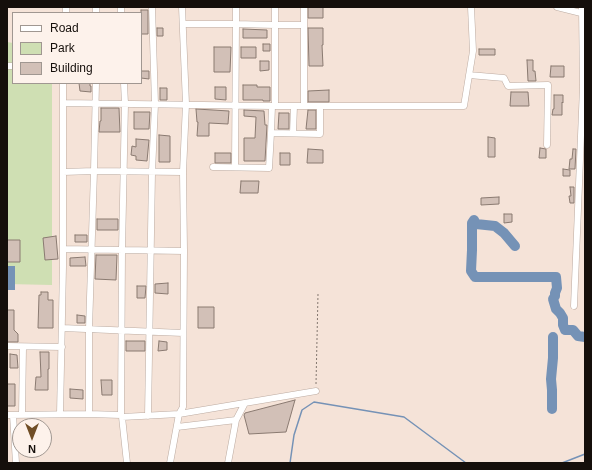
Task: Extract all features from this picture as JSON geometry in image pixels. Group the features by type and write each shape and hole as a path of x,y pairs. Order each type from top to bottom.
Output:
{"street":[{"path":"148,416 152,172 155,104 152,7"},
{"path":"170,463 179,414 183,407 183,172 186,104 182,7"},
{"path":"235,168 236,7"},
{"path":"213,167 269,168 273,106 275,7"},
{"path":"304,7 304,106"},
{"path":"63,103 236,106 464,106 473,51 471,7"},
{"path":"557,7 584,14"},
{"path":"574,306 583,87 584,14 582,7"},
{"path":"183,24 304,25"},
{"path":"469,75 504,78 508,86 548,85 547,145"},
{"path":"60,414 64,84"},
{"path":"89,414 89,329 96,84"},
{"path":"124,84 121,331 122,416 127,463"},
{"path":"293,133 294,106"},
{"path":"271,133 320,134 320,106"},
{"path":"63,172 183,172"},
{"path":"63,248 184,251"},
{"path":"62,328 183,333"},
{"path":"7,346 62,347"},
{"path":"22,415 23,347"},
{"path":"16,463 10,415 89,414 148,416 179,414 316,391"},
{"path":"228,463 236,420 245,403"},
{"path":"177,427 236,420"}],"path":[{"path":"316,391 318,294"}],"green space":[{"path":"7,42 12,43 12,84 52,84 52,285 7,284"}],"water":[{"path":"7,266 15,266 15,290 7,290"}],"building":[{"path":"308,7 323,7 323,18 308,18"},
{"path":"141,10 148,10 148,34 142,34"},
{"path":"157,28 163,28 163,36 157,36"},
{"path":"308,28 323,28 323,66 309,66"},
{"path":"243,29 267,30 267,38 243,38"},
{"path":"263,44 270,44 270,51 263,51"},
{"path":"214,47 231,47 230,72 214,72"},
{"path":"241,47 256,47 256,58 241,58"},
{"path":"479,49 495,49 495,55 479,55"},
{"path":"527,60 533,60 533,71 535,71 536,81 528,81"},
{"path":"260,61 269,61 269,70 260,71"},
{"path":"551,66 564,66 564,77 550,77"},
{"path":"142,71 149,71 149,79 142,78"},
{"path":"79,84 90,84 91,92 80,91"},
{"path":"243,85 270,87 270,101 243,100"},
{"path":"215,87 226,87 226,100 215,99"},
{"path":"160,88 167,88 167,100 160,100"},
{"path":"329,90 329,102 308,102 308,91"},
{"path":"511,92 528,92 529,106 510,106"},
{"path":"554,95 563,95 562,115 552,115 554,109"},
{"path":"101,108 119,108 120,132 99,132"},
{"path":"196,109 229,111 228,124 209,123 209,136 197,136 198,122"},
{"path":"244,110 264,111 265,125 267,125 265,161 244,161 244,138 255,138 256,117 244,116"},
{"path":"308,110 316,110 316,129 306,129"},
{"path":"134,112 150,112 149,129 134,129"},
{"path":"279,113 289,113 289,129 278,129"},
{"path":"159,135 170,136 170,162 159,162"},
{"path":"488,137 495,138 495,157 488,157"},
{"path":"136,139 149,140 147,161 136,160 136,156 131,155 132,146 136,147"},
{"path":"540,148 546,149 546,158 539,158"},
{"path":"308,149 323,150 323,163 307,163"},
{"path":"573,149 576,149 575,169 569,169 570,159 572,159"},
{"path":"215,153 231,153 231,163 215,163"},
{"path":"280,153 290,153 290,165 280,165"},
{"path":"563,169 570,170 570,176 563,176"},
{"path":"241,181 259,181 258,193 240,193"},
{"path":"570,187 574,187 574,203 570,203"},
{"path":"499,197 499,204 481,205 481,198"},
{"path":"504,214 512,214 512,222 504,223"},
{"path":"97,219 118,219 118,230 97,230"},
{"path":"75,235 87,235 87,242 75,242"},
{"path":"56,236 58,259 45,260 43,238"},
{"path":"7,240 20,240 20,262 7,262"},
{"path":"96,255 117,255 116,280 95,279"},
{"path":"85,257 86,266 70,266 70,258"},
{"path":"168,283 168,294 155,293 155,284"},
{"path":"137,286 146,286 145,298 137,298"},
{"path":"41,292 48,292 48,300 53,300 53,328 38,328 39,295 41,295"},
{"path":"198,307 214,307 214,328 198,328"},
{"path":"7,310 14,310 14,330 18,334 18,342 7,342"},
{"path":"77,315 85,316 85,323 77,323"},
{"path":"126,341 145,341 145,351 126,351"},
{"path":"159,341 167,342 167,350 158,351"},
{"path":"40,352 49,352 48,390 35,390 36,377 41,377"},
{"path":"10,354 17,355 18,368 10,368"},
{"path":"101,380 112,380 112,395 102,395"},
{"path":"7,384 15,384 15,406 7,406"},
{"path":"70,389 83,390 83,399 70,398"},
{"path":"295,400 286,432 249,434 244,415 245,413"}],"waterway":[{"path":"515,246 504,233 495,226 476,224 474,220 472,223 471,271 475,277 556,277 557,288 553,299 556,309 563,318 565,330 573,330 578,336 585,337"},
{"path":"552,409 551,379 553,337"},
{"path":"290,463 294,435 302,410 314,402 404,417 466,463"},
{"path":"562,463 585,454"}]}
